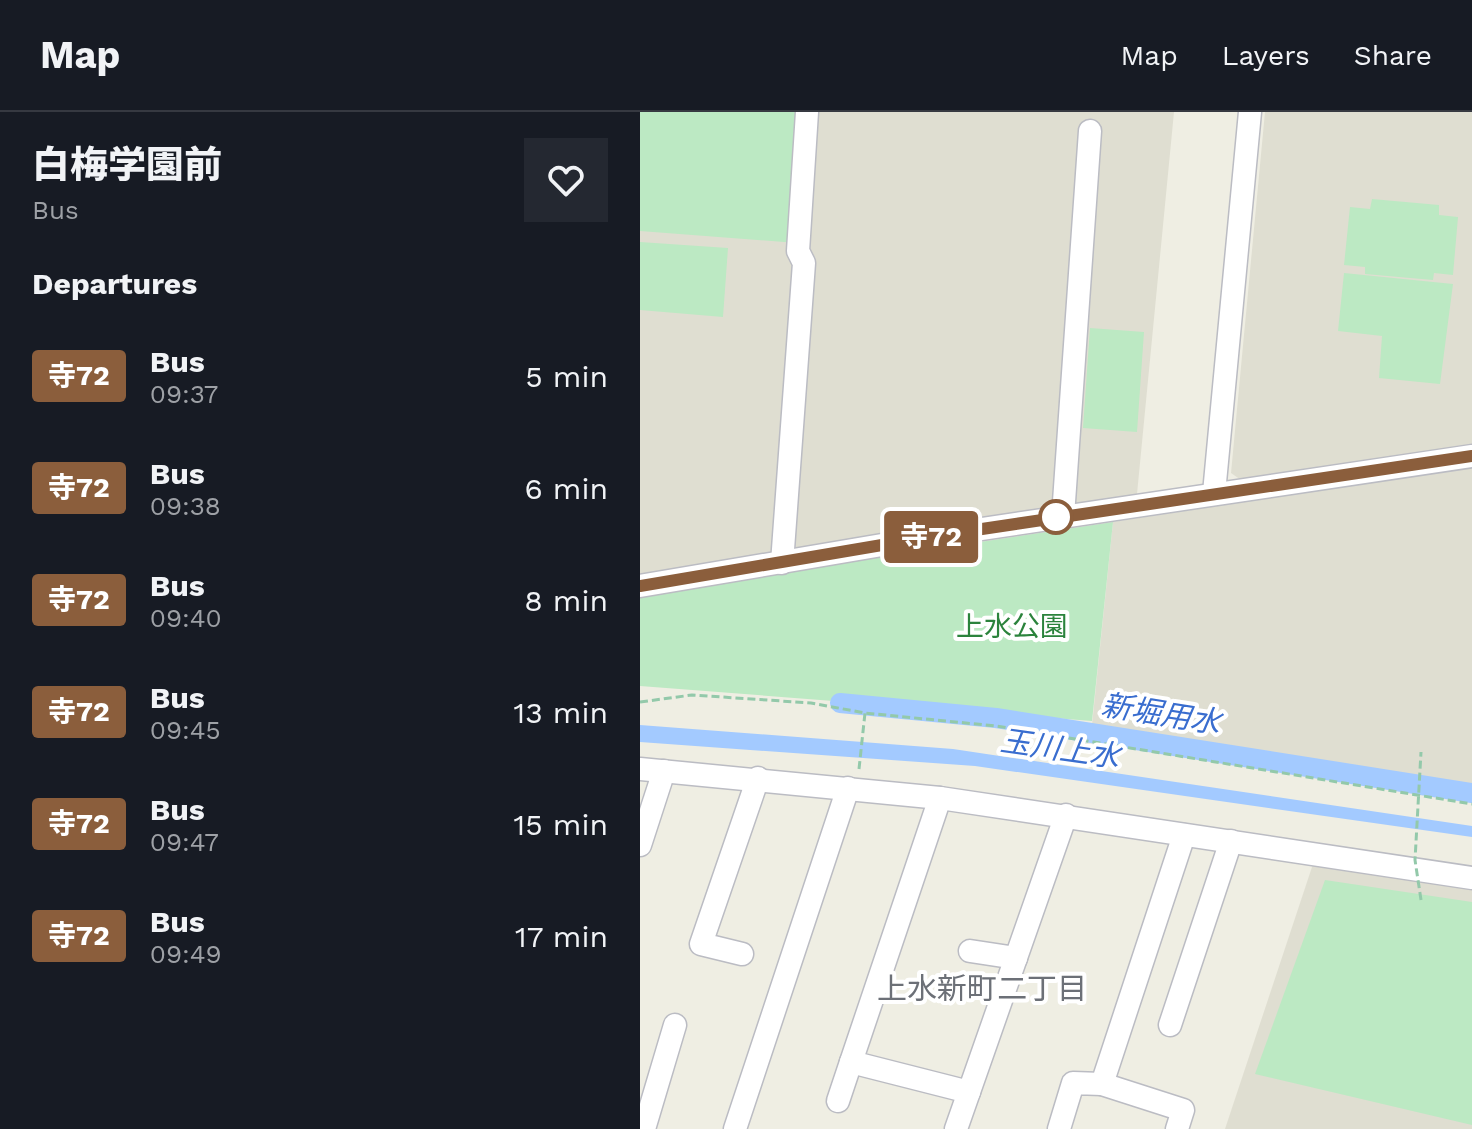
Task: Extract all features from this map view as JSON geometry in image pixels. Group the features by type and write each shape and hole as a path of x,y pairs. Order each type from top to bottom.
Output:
{"street":[{"path":"782,563 804,263 798,251 807,112"},
{"path":"1214,493 1250,112"},
{"path":"1063,516 1090,131"},
{"path":"640,586 1063,516 1472,456"},
{"path":"640,769 758,778 854,778 940,798 1472,878"},
{"path":"640,845 664,771"},
{"path":"742,954 701,944 758,778"},
{"path":"735,1129 854,778"},
{"path":"838,1101 940,798"},
{"path":"956,1129 1066,815"},
{"path":"1102,1084 1184,835"},
{"path":"1170,1025 1231,841"},
{"path":"970,951 1016,958"},
{"path":"644,1129 674,1024"},
{"path":"851,1062 969,1092"},
{"path":"1059,1129 1073,1083 1102,1084 1183,1110 1177,1129"}],"path":[{"path":"640,702 692,695 811,703 865,713 996,726 1472,804"},
{"path":"854,778 865,713"},
{"path":"1421,752 1415,860 1421,900"}],"shaded area":[{"path":"640,112 1174,112 1137,494 640,574"},
{"path":"1265,112 1472,112 1472,446 1241,480 1231,473"},
{"path":"1472,467 1472,788 1092,725 1113,522"},
{"path":"1314,861 1472,884 1472,1129 1225,1129"}],"green space":[{"path":"640,112 807,112 797,243 640,231"},
{"path":"1372,199 1439,205 1439,215 1458,217 1453,275 1434,273 1433,280 1365,274 1365,267 1344,265 1350,207 1370,209"},
{"path":"640,242 728,248 723,317 640,310"},
{"path":"1344,273 1453,284 1440,384 1379,378 1382,336 1338,331"},
{"path":"1090,328 1144,332 1137,432 1083,428"},
{"name":"上水公園","path":"1113,522 1092,721 640,686 640,593"},
{"path":"1325,880 1472,902 1472,1125 1255,1074"}],"water":[{"path":"640,725 953,749 1472,826 1472,837 975,766 640,742"}],"waterway":[{"name":"新堀用水","path":"840,703 996,718 1472,793"}],"bus line":[{"name":"寺72","path":"640,586 935,536 1472,456"}],"district":[{"name":"上水新町二丁目","path":"982,989"}],"water label":[{"name":"玉川上水","path":"1060,749"}]}
